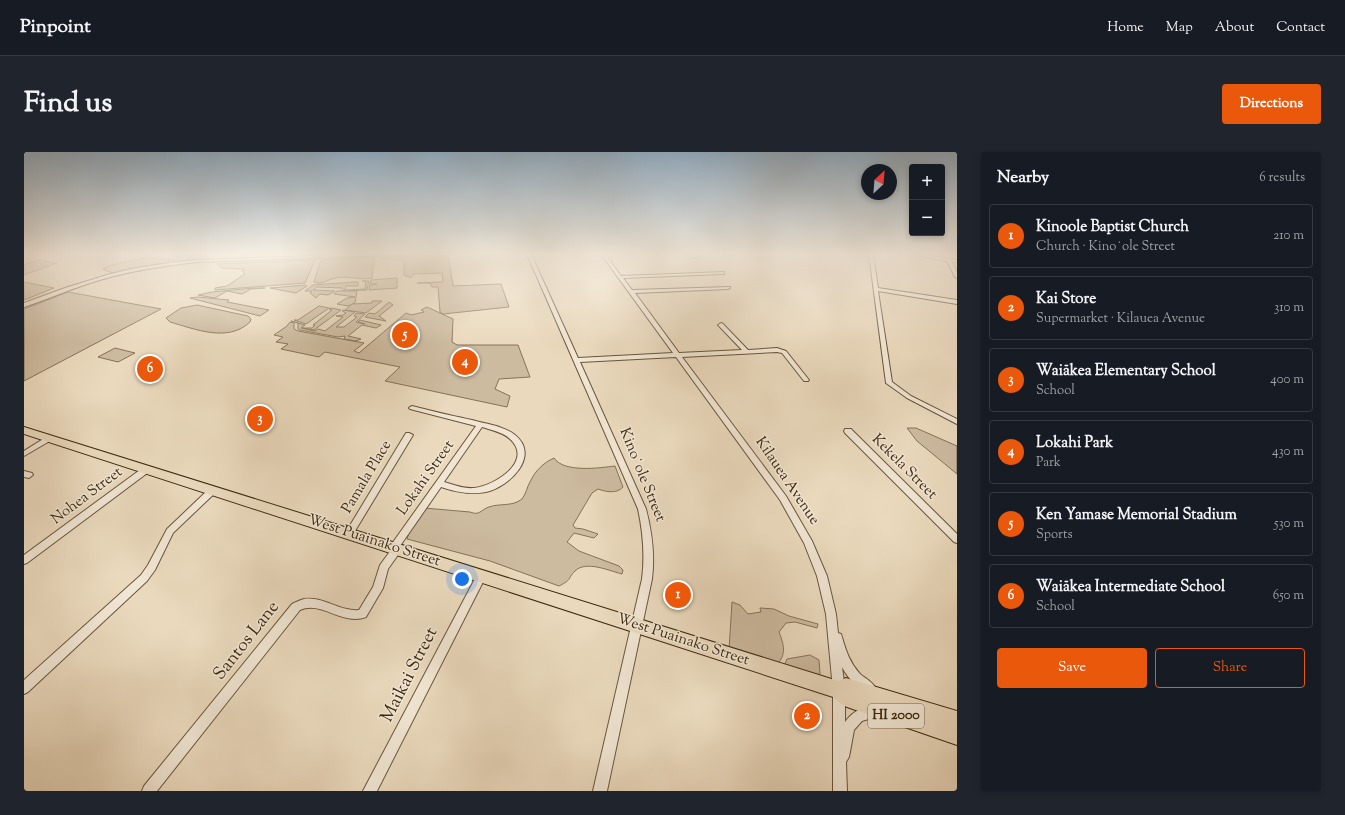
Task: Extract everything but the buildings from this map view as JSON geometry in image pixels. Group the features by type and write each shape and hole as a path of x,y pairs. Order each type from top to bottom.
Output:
{"highway":[{"name":"West Puainako Street","path":"24,430 838,690"},
{"name":"HI 2000","path":"838,690 847,698 957,720"},
{"name":"HI 2000","path":"887,706 957,736"}],"street":[{"path":"24,306 86,284"},
{"name":"Kinoʻole Street","path":"542,284 642,509 648,534 649,568 600,791"},
{"name":"Kilauea Avenue","path":"625,284 783,498 809,543 822,576 831,614 838,690 840,788"},
{"path":"874,284 890,383 909,397 957,422"},
{"path":"631,292 728,288"},
{"path":"875,289 957,302"},
{"path":"721,325 746,352"},
{"path":"576,360 777,350 784,352 806,380"},
{"path":"412,408 507,432 518,443 521,460 514,473 498,484 481,490 462,490 440,484"},
{"name":"Lokahi Street","path":"395,548 480,425"},
{"name":"Kekela Street","path":"848,431 957,540"},
{"name":"Pamala Place","path":"349,534 409,434"},
{"path":"24,454 51,438"},
{"name":"Nohea Street","path":"24,560 147,469"},
{"path":"24,688 144,578 152,567 170,531 213,490"},
{"name":"Santos Lane","path":"150,791 296,607 302,602 311,602 353,616 362,614 378,588 384,568 395,548"},
{"name":"Maikai Street","path":"370,791 481,576"},
{"path":"831,614 846,665 857,679 887,706"},
{"path":"840,788 847,732 850,723 865,713 887,706"}],"shaded area":[{"path":"24,284 33,284 54,288 24,300"},
{"path":"230,284 294,284 215,290 215,288 227,286"},
{"path":"329,284 358,284 358,286 346,286 345,290 365,289 366,284 368,284 367,290 344,291 342,288 317,287 313,290 335,291 328,295 320,294 316,298 310,293 312,291 305,291 313,285"},
{"path":"370,284 397,284 397,288 369,290 370,285 377,284"},
{"path":"430,284 453,284 453,286 501,284 509,307 443,314 440,312 438,287 432,287"},
{"path":"307,286 296,293 270,288"},
{"path":"254,288 265,288 251,289 242,294 227,291 215,298 198,295 212,292"},
{"path":"337,291 357,291 355,303 348,306 337,304 347,298 355,297 334,294"},
{"path":"68,292 161,309 24,381 24,309"},
{"path":"198,297 229,300 227,302 269,310 260,316 190,298"},
{"path":"372,301 382,301 366,313 345,310 352,304 372,303"},
{"path":"389,302 393,305 379,316 386,321 365,317 369,313 375,314"},
{"path":"197,305 248,316 251,319 250,322 241,328 232,332 222,333 200,331 170,322 166,318 181,308"},
{"path":"319,306 329,308 306,324 294,320 298,320"},
{"path":"427,307 453,319 452,342 457,345 518,345 530,377 499,379 495,389 510,396 507,407 385,381 400,367 325,352 319,357 281,349 288,344 276,342 283,337 274,335 287,326 290,322 294,323 294,329 298,331 364,343 354,351 359,353 406,313 411,315 424,312 421,310"},
{"path":"329,309 341,310 314,330 302,328 312,328 315,325 313,325 332,310"},
{"path":"343,310 355,312 336,327 344,327 357,317 354,316 356,313 365,314 356,322 365,324 358,322 360,320 381,325 376,328 362,325 348,336 361,339 356,341 344,339 345,336 338,337 300,330 298,329 298,323 305,325 301,328 315,331 318,329 325,331 343,317 336,316 346,313 342,311"},
{"path":"115,348 135,353 118,362 98,357"},
{"path":"907,428 916,428 957,446 957,474 917,441"},
{"path":"554,458 559,463 573,468 615,466 623,487 615,492 608,492 598,489 592,493 573,525 575,528 598,534 594,538 574,533 567,542 579,551 619,566 623,570 622,574 598,567 585,566 575,571 568,580 559,586 490,561 407,539 424,508 476,513 489,507 510,504 522,499 537,471 546,462"},
{"path":"732,602 740,605 748,614 761,612 760,608 774,609 789,616 818,624 817,628 795,622 786,623 779,632 784,650 782,657 776,665 729,650"},
{"path":"810,655 819,660 820,674 816,676 784,666 787,659"}],"place":[{"name":"Ken Yamase Memorial Stadium","path":"405,335"},
{"name":"Lokahi Park","path":"465,362"},
{"name":"Waiākea Intermediate School","path":"150,369"},
{"name":"Waiākea Elementary School","path":"260,419"},
{"name":"Kinoole Baptist Church","path":"678,595"},
{"name":"Kai Store","path":"807,716"}]}
